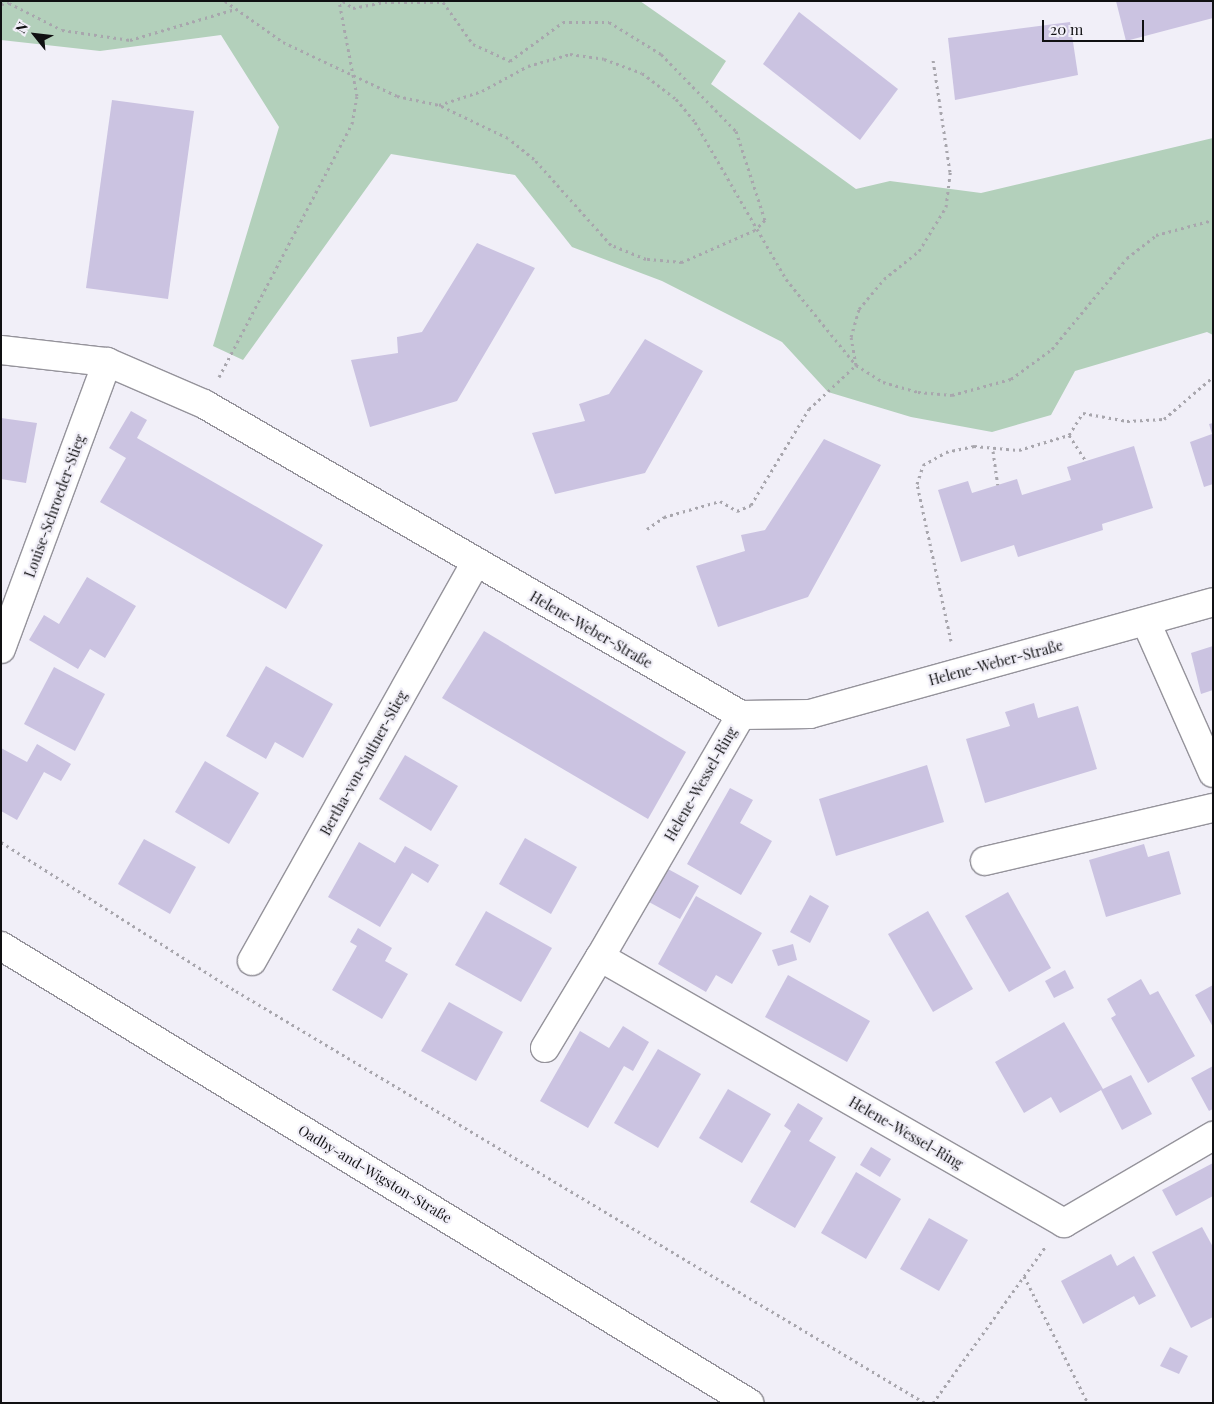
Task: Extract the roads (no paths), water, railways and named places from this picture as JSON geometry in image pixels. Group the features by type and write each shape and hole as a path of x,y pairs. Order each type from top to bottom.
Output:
{"street":[{"name":"Helene-Weber-Straße","path":"1,350 107,362 204,404 475,564 741,715 810,714 1213,602"},
{"name":"Louise-Schroeder-Stieg","path":"1,649 107,362"},
{"name":"Bertha-von-Suttner-Stieg","path":"252,961 475,564"},
{"path":"1146,622 1213,773"},
{"name":"Helene-Wessel-Ring","path":"545,1048 741,715"},
{"path":"985,861 1213,808"},
{"name":"Oadby-and-Wigston-Straße","path":"1,946 749,1403"},
{"name":"Helene-Wessel-Ring","path":"600,957 1064,1223 1213,1136"}]}
